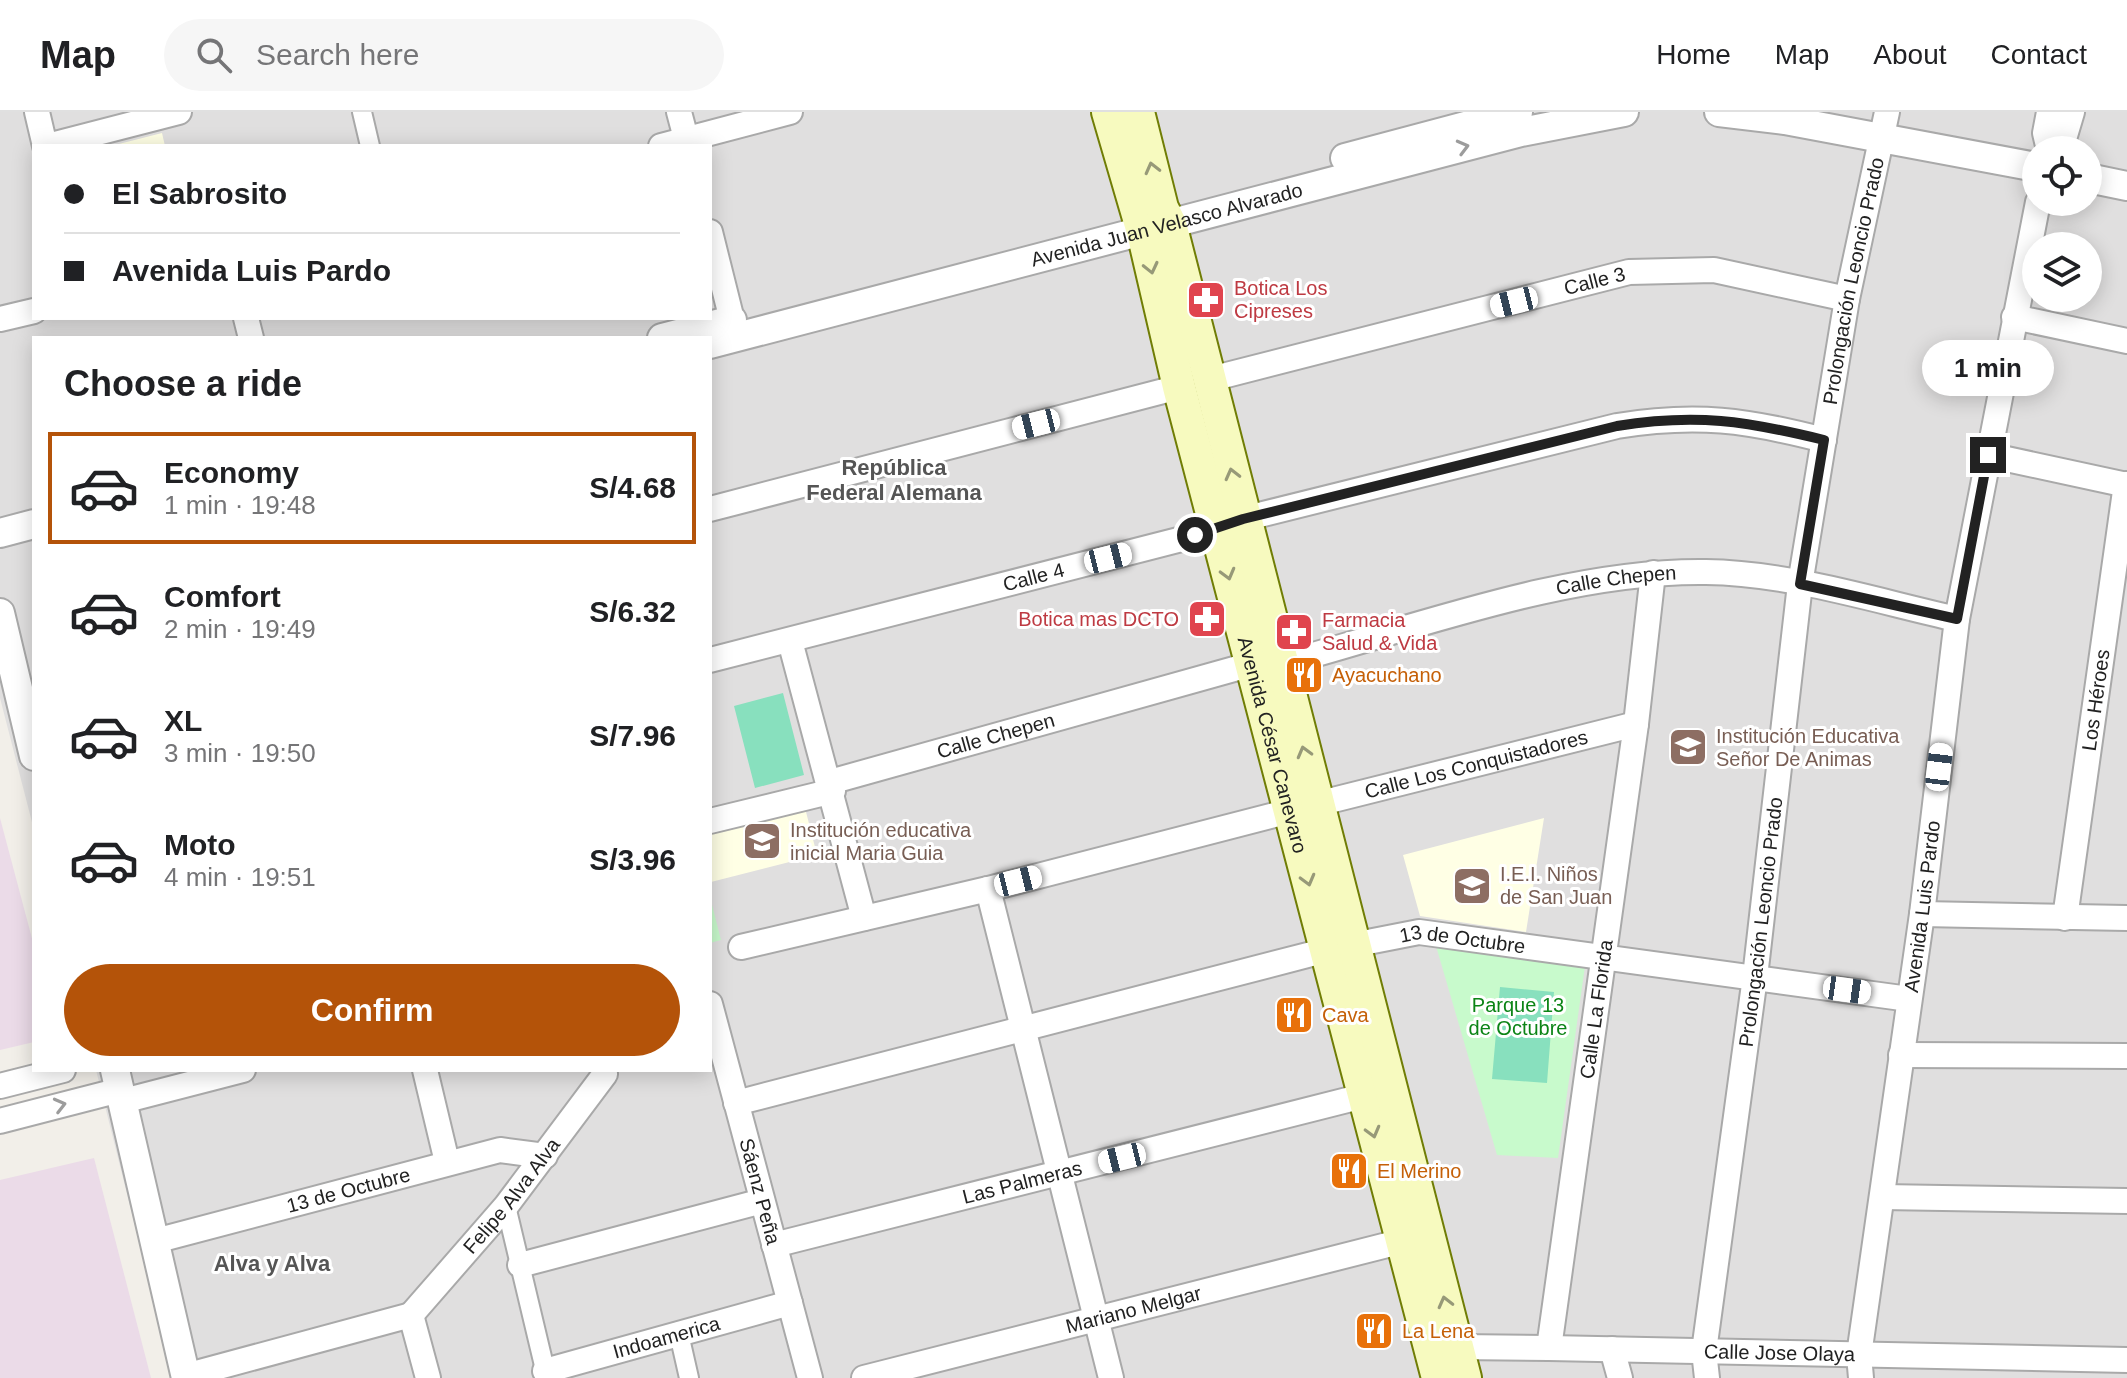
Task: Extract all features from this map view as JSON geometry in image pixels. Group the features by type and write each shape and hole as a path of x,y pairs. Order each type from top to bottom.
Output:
{"main road":[{"name":"Avenida César Canevaro","path":"1108,112 1152,219"},
{"name":"Avenida César Canevaro","path":"1138,112 1152,219 1448,1364"},
{"name":"Avenida César Canevaro","path":"1341,948 1363,1096 1403,1241 1448,1364"}],"street":[{"path":"37,112 45,144"},
{"path":"54,144 179,112"},
{"path":"362,112 370,144"},
{"path":"679,112 687,143 790,112"},
{"name":"Avenida Juan Velasco Alvarado","path":"712,343 1152,219 1474,117 1518,112"},
{"name":"Avenida Juan Velasco Alvarado","path":"670,336 1521,132 1624,112"},
{"path":"1719,112 1884,123 2022,163"},
{"path":"1835,112 2022,147"},
{"path":"2046,136 2049,112"},
{"path":"2065,136 2072,112"},
{"name":"Prolongación Leoncio Prado","path":"1707,1378 1704,1351 1755,977 1800,584 1847,299 1884,123"},
{"path":"2102,163 2127,169"},
{"path":"2102,181 2127,186"},
{"name":"Avenida Luis Pardo","path":"1860,1366 1922,914 1957,619 2035,216"},
{"path":"712,240 732,320"},
{"name":"Calle 3","path":"712,508 1629,272 1714,270 1847,299"},
{"path":"0,319 32,311"},
{"path":"2014,317 2127,341"},
{"name":"Calle 4","path":"712,660 1617,426 1668,417 1723,418 1824,440"},
{"path":"1988,455 2127,484"},
{"name":"Los Héroes","path":"2065,918 2127,484"},
{"path":"0,514 32,506"},
{"path":"0,533 32,525"},
{"name":"Calle Chepen","path":"712,820 1266,664 1562,588 1653,573 1710,572 1800,584 1957,619"},
{"name":"Calle La Florida","path":"1549,1348 1636,724 1653,573"},
{"path":"0,613 25,682 32,740"},
{"path":"790,641 832,787 864,918"},
{"name":"Calle Los Conquistadores","path":"741,947 988,889 1636,724"},
{"path":"988,889 1062,1173 1111,1378"},
{"path":"1922,914 2127,918"},
{"name":"13 de Octubre","path":"736,1103 1341,948 1419,932 1909,999"},
{"name":"Sáenz Peña","path":"712,1012 810,1378"},
{"path":"1901,1055 2127,1056"},
{"path":"0,1086 55,1072"},
{"path":"0,1121 119,1087 228,1072"},
{"path":"425,1072 447,1162"},
{"name":"Felipe Alva Alva","path":"411,1315 506,1206 604,1072"},
{"path":"119,1087 186,1377 411,1315 428,1378"},
{"name":"Las Palmeras","path":"774,1245 1363,1096"},
{"name":"13 de Octubre","path":"155,1241 500,1150 545,1156"},
{"path":"1882,1197 2127,1201"},
{"path":"520,1265 762,1201"},
{"path":"506,1206 546,1375"},
{"name":"Mariano Melgar","path":"864,1378 1403,1241"},
{"name":"Indoamerica","path":"546,1375 790,1303"},
{"path":"679,1334 689,1378"},
{"name":"Calle Jose Olaya","path":"1448,1364 1549,1348 1704,1351 1860,1366 2078,1369 2127,1360"},
{"path":"1612,1349 1620,1378"}],"shaded area":[{"path":"0,112 2127,112 2127,1378 173,1378 96,1072 712,1072 712,336 32,336 32,822 0,698"},
{"path":"162,133 165,144 119,144"},
{"name":"Institución educativa inicial Maria Guia","path":"804,804 817,855 712,882 712,827"},
{"path":"0,818 32,938 32,1042 0,1050"},
{"name":"I.E.I. Niños de San Juan","path":"1544,818 1526,932 1420,916 1403,855"},
{"path":"94,1158 151,1378 0,1378 0,1180"}],"green space":[{"path":"783,693 804,775 755,788 734,706"},
{"path":"712,905 721,940 712,942"},
{"name":"Parque 13 de Octubre","path":"1436,946 1585,966 1558,1158 1497,1155"},
{"path":"1500,987 1554,992 1547,1083 1492,1079"}],"place":[{"name":"Botica Los Cipreses","path":"1206,300"},
{"name":"Botica mas DCTO","path":"1207,619"},
{"name":"Farmacia Salud & Vida","path":"1294,632"},
{"name":"Ayacuchano","path":"1304,675"},
{"name":"Institución Educativa Señor De Animas","path":"1688,747"},
{"name":"Institución educativa inicial Maria Guia","path":"762,841"},
{"name":"I.E.I. Niños de San Juan","path":"1472,886"},
{"name":"Cava","path":"1294,1015"},
{"name":"El Merino","path":"1349,1171"},
{"name":"La Lena","path":"1374,1331"}],"district":[{"name":"República Federal Alemana","path":"894,480"},
{"name":"Alva y Alva","path":"272,1263"}],"route":[{"path":"1195,535 1243,519 1617,426 1668,417 1723,418 1824,440 1800,584 1957,619 1988,455"}]}
